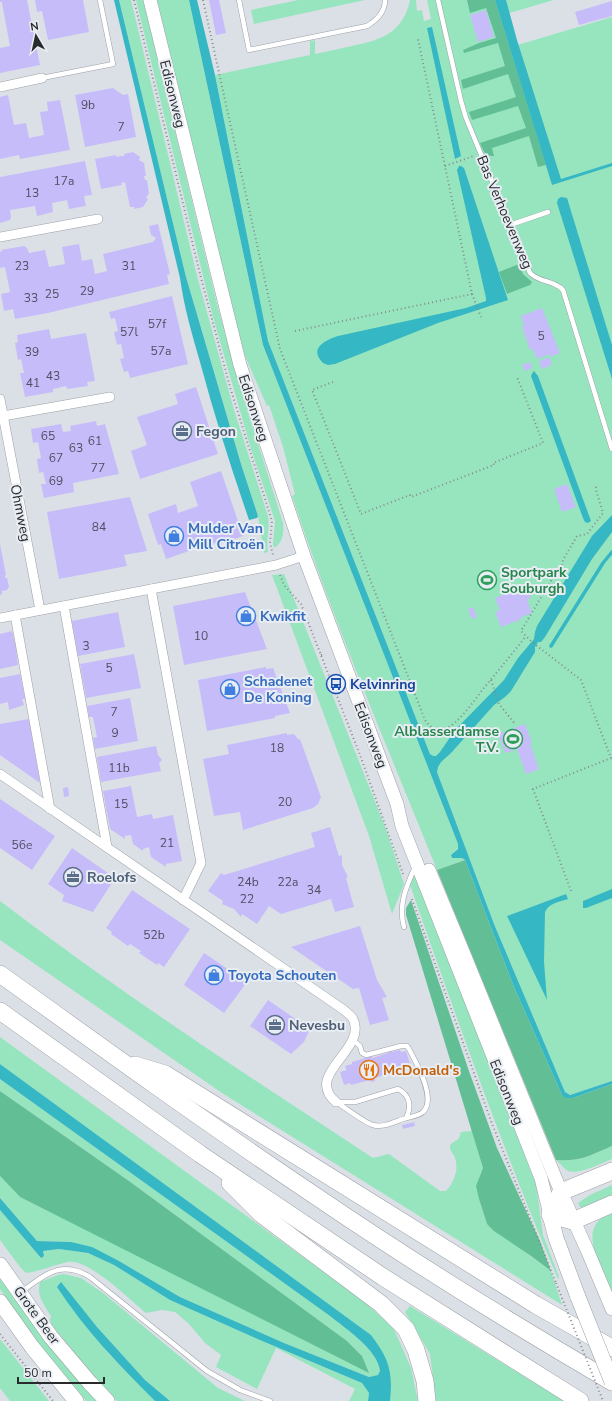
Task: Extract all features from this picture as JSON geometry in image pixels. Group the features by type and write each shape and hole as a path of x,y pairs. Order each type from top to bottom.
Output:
{"highway":[{"path":"0,974 121,1061 316,1196 446,1281 558,1351 612,1382"},
{"path":"0,1011 200,1154 383,1277 580,1401"},
{"path":"121,1061 166,1074 536,1306 612,1348"},
{"path":"200,1154 261,1214 381,1304 406,1328 416,1350 425,1381 427,1401"},
{"path":"612,1171 561,1192 550,1215 573,1221 612,1204"}],"main road":[{"name":"Edisonweg","path":"550,1215 556,1238 612,1382"},
{"name":"Grote Beer","path":"0,1265 51,1337 90,1383 108,1401"},
{"name":"Grote Beer","path":"0,1302 32,1347 76,1401"}],"street":[{"name":"Edisonweg","path":"150,0 240,365 304,556 397,804 402,826 541,1178 550,1215"},
{"path":"0,87 42,78"},
{"path":"0,237 98,219"},
{"path":"3,416 110,397"},
{"name":"Ohmweg","path":"0,399 40,610"},
{"path":"0,618 276,565 304,556"},
{"path":"151,589 200,863 182,900"},
{"path":"64,606 106,847"},
{"path":"15,615 50,809"},
{"path":"0,774 344,1010 353,1019 356,1033 353,1040 328,1077 328,1092 336,1102"},
{"name":"Edisonweg","path":"397,804 408,822 464,954 573,1221 612,1309"}],"lane":[{"path":"42,78 113,64 100,0"},
{"path":"239,0 250,50 367,26 378,18 382,12 385,0"},
{"name":"Bas Verhoevenweg","path":"438,0 461,101 480,154 530,273 534,277 558,285 563,290 612,449"},
{"path":"510,225 548,212"},
{"path":"404,927 401,917 402,903 407,885 417,864"},
{"path":"336,1102 371,1125 380,1126 422,1113 426,1109 428,1102 427,1088 420,1070 407,1046 401,1046 366,1055 362,1053 360,1046 353,1040"},
{"path":"336,1102 355,1102 398,1089 405,1094 409,1102 410,1110 406,1118"},
{"path":"20,1292 51,1272 61,1268 80,1271 90,1277 207,1372 240,1390 270,1401"}],"path":[{"path":"203,0 280,349 429,725 437,730 445,730 451,726 465,712 526,636"},
{"path":"418,39 472,294 481,317"},
{"path":"445,166 480,154"},
{"path":"295,332 472,294"},
{"path":"333,382 312,390 361,514 487,468 494,465 493,463 543,443 517,377"},
{"path":"571,891 533,789 611,758 581,680 532,642 521,631 555,574 562,567 563,560 577,536 587,534 603,513 596,490 596,484"},
{"path":"321,655 325,654"},
{"path":"490,680 499,704 515,724"},
{"path":"556,1284 603,1401"},
{"path":"0,1334 53,1401"}],"green space":[{"path":"119,0 131,0 197,276 234,410 268,516 268,552 264,553 258,516 241,464 186,277"},
{"path":"136,0 143,0 218,308 245,402 283,523 281,540 274,548 275,521 251,449 213,317"},
{"path":"157,0 189,0 263,345 458,844 458,848 451,855 452,858 462,858 465,860 437,870 325,591 292,496 295,494 283,447 269,405 267,406 245,356 222,274"},
{"path":"298,0 365,0 254,24 251,10"},
{"name":"Sportpark Souburgh","path":"410,0 416,0 417,11 422,10 424,21 431,19 427,0 500,0 514,46 612,17 612,1081 570,1095 565,1092 494,924 437,772 268,341 215,75 310,55 310,41 315,40 315,54 363,44 381,38 396,27 402,20 407,11"},
{"path":"467,0 495,0 546,165 538,167 529,136 492,148 494,156 486,154 482,148 480,143 526,128 518,106 472,120 469,112 516,97 508,74 463,89 461,80 505,66 498,43 464,53 463,50 496,38 486,8 470,13"},
{"path":"506,0 554,0 509,13"},
{"path":"519,264 523,274 532,282 530,285 507,294 499,272"},
{"path":"284,574 386,829 404,884 392,914 369,836 272,575"},
{"path":"465,860 514,987 562,1095 573,1098 612,1084 612,1146 579,1159 556,1160 437,870"},
{"path":"415,874 536,1184 543,1235 559,1277 558,1279 499,1132 410,885"},
{"path":"411,900 470,1074 497,1148 540,1241 551,1271 494,1231 487,1224 476,1186 483,1168 406,915 406,908"},
{"path":"0,901 138,1001 278,1096 373,1158 389,1154 440,1191 446,1191 453,1180 456,1171 456,1162 450,1146 459,1138 461,1132 472,1131 483,1168 479,1178 479,1199 487,1224 551,1271 562,1305 222,1093 0,940"},
{"path":"0,1037 365,1302 394,1329 411,1368 418,1401 390,1401 390,1394 371,1335 0,1064"},
{"path":"0,1079 330,1316 360,1340 374,1355 380,1371 378,1375 369,1377 284,1343 180,1297 119,1261 71,1242 37,1241 0,1198 0,1176 20,1197 141,1257 362,1356 347,1341 129,1181 0,1091"},
{"path":"0,1091 129,1181 347,1341 362,1356 369,1373 20,1197 0,1176"},
{"path":"612,1146 612,1159 584,1170 573,1172 568,1171 556,1160 579,1159"},
{"path":"612,1185 612,1197 587,1208 580,1207 578,1203 590,1195"},
{"path":"0,1210 41,1258 43,1251 59,1249 88,1253 114,1265 170,1300 362,1383 369,1393 368,1401 349,1401 355,1389 276,1348 257,1389 216,1367 221,1355 205,1343 189,1324 175,1312 162,1310 146,1313 120,1290 86,1266 68,1262 26,1273 0,1240"},
{"path":"612,1212 612,1291 597,1259 592,1237 594,1227 601,1219"},
{"path":"0,1274 99,1401 86,1401 49,1357 0,1289"},
{"path":"64,1274 81,1278 103,1293 218,1388 245,1401 170,1401 145,1380 97,1327 61,1283 70,1306 109,1354 155,1401 117,1401 90,1372 52,1325 50,1320 51,1316 41,1300 39,1291 40,1282"},
{"path":"410,1306 564,1401 436,1401 430,1354 405,1312"},
{"path":"0,1339 49,1401 10,1401 0,1388"}],"water":[{"path":"114,0 119,0 186,277 241,464 258,516 257,518 249,520 229,461 194,341"},
{"path":"189,0 197,0 215,75 268,341 430,754 436,756 440,752 455,730 504,680 518,658 534,639 537,626 592,536 612,515 612,532 592,559 545,637 541,642 538,642 535,647 535,652 511,691 494,705 441,762 437,772 494,924 565,1092 570,1095 612,1081 612,1084 573,1098 566,1098 562,1095 514,987 465,860 462,858 452,858 451,855 458,849 458,844 263,345"},
{"path":"495,0 506,0 517,40 561,179 612,163 612,166 552,185"},
{"path":"432,27 461,156 455,159 427,28"},
{"path":"459,166 464,168 508,300 438,323 335,364 328,365 323,363 317,353 320,345 338,336 466,308 486,301 457,170"},
{"path":"561,197 567,198 612,345 612,379 557,203 558,199"},
{"path":"534,371 538,376 591,521 588,523 585,522 583,518 531,376"},
{"path":"612,889 612,898 583,908 583,901"},
{"path":"566,894 568,899 552,905 545,912 544,962 547,1000 507,916"},
{"path":"0,1064 371,1335 386,1359 391,1381 390,1401 368,1401 369,1393 362,1383 170,1300 114,1265 88,1253 59,1249 43,1251 44,1256 41,1258 0,1210 0,1198 37,1241 71,1242 92,1247 180,1297 284,1343 369,1377 378,1375 380,1371 374,1355 368,1348 330,1316 0,1079"},
{"path":"61,1282 97,1327 145,1380 170,1401 155,1401 116,1360 79,1318 68,1303 57,1287"}],"building":[{"path":"0,0 27,0 40,65 0,73 0,48 10,46 2,2 0,2"},
{"path":"35,0 83,0 89,32 48,40 42,11 37,12"},
{"path":"209,0 219,0 226,33 216,35"},
{"path":"612,1 612,16 579,25 575,12"},
{"path":"486,10 494,37 478,42 470,15"},
{"path":"113,88 123,95 128,94 136,137 85,147 75,95"},
{"path":"8,95 14,125 26,123 29,138 44,135 40,112 48,111 47,102 60,100 70,150 20,159 19,155 0,159 0,97"},
{"path":"133,152 140,157 139,160 144,163 146,176 144,176 145,180 147,180 149,193 146,198 148,199 143,207 134,209 134,207 130,207 125,182 121,183 122,185 101,189 95,159 116,155 116,157 124,156 124,154"},
{"path":"85,161 92,195 84,196 86,206 69,209 67,200 52,203 53,212 37,216 35,206 10,210 10,220 0,223 0,177"},
{"path":"158,224 170,274 167,275 169,284 48,313 15,319 13,309 4,311 1,294 10,292 5,267 0,268 1,250 24,246 27,248 29,253 45,250 49,267 65,264 62,247 79,244 82,261 92,259 95,274 107,271 103,254 153,242 156,238 151,235 149,226"},
{"path":"172,296 188,364 130,378 128,371 124,372 120,359 124,358 121,344 117,345 114,332 118,331 115,318 111,319 109,312"},
{"path":"542,308 560,353 550,357 550,354 537,359 533,349 530,350 522,327 524,326 521,316"},
{"path":"49,329 51,339 86,333 95,381 87,382 88,386 67,389 66,386 53,389 53,392 25,397 20,373 24,373 21,359 18,360 15,343 18,342 17,335"},
{"path":"549,357 552,365 542,369 539,361"},
{"path":"530,362 532,368 525,371 522,365"},
{"path":"196,387 218,454 140,479 131,451 147,445 137,417 178,404 175,394"},
{"path":"96,421 97,426 105,424 119,474 73,483 74,492 44,498 41,484 46,484 43,472 39,473 37,459 41,458 38,442 33,443 31,429 61,424 63,432 71,431 70,426"},
{"path":"221,471 243,536 217,545 212,542 211,538 187,546 189,551 166,559 161,544 158,545 148,514 176,504 178,513 198,506 190,482"},
{"path":"567,484 576,507 562,512 554,489"},
{"path":"130,497 147,551 124,555 127,566 59,579 47,512"},
{"path":"0,544 6,575 5,578 7,578 9,587 7,590 2,591 2,594 0,595"},
{"path":"526,586 531,598 527,600 532,613 521,617 522,619 501,627 495,612 500,610 495,598"},
{"path":"245,592 267,649 184,665 173,606"},
{"path":"473,607 477,617 472,619 468,609"},
{"path":"118,612 125,647 78,656 72,621"},
{"path":"12,631 18,665 0,669 0,634"},
{"path":"134,654 141,688 86,698 80,664"},
{"path":"266,667 266,669 273,668 290,713 275,716 275,718 207,731 198,680"},
{"path":"20,674 25,699 22,699 24,705 9,710 8,702 0,704 0,678"},
{"path":"130,698 138,741 95,749 93,738 97,737 93,717 89,717 87,706"},
{"path":"29,719 40,783 0,755 0,724"},
{"path":"525,724 539,769 526,774 517,749 505,753 498,734"},
{"path":"287,733 287,735 294,734 299,740 300,739 321,797 318,804 313,808 243,830 240,812 214,816 203,759 229,754 227,745"},
{"path":"156,746 158,755 162,760 159,763 161,771 101,782 97,757"},
{"path":"131,786 137,817 152,814 153,819 173,815 182,861 166,864 166,867 151,857 149,847 143,849 143,851 133,844 131,835 125,836 125,839 110,829 103,791"},
{"path":"68,787 69,796 64,797 63,788"},
{"path":"0,799 55,836 32,870 0,848"},
{"path":"330,827 339,856 342,855 342,865 348,877 346,878 354,907 335,912 331,899 281,914 269,906 257,924 242,914 241,917 234,909 222,904 223,901 208,891 221,873 224,875 315,847 311,833"},
{"path":"72,848 115,878 93,912 62,901 64,895 48,884"},
{"path":"132,890 190,929 164,967 158,963 157,965 139,953 141,951 130,944 128,946 111,934 112,932 106,928"},
{"path":"360,926 377,980 387,997 382,998 389,1020 370,1025 359,988 353,989 291,947"},
{"path":"204,953 247,982 224,1013 184,985"},
{"path":"268,1000 310,1029 304,1042 291,1054 250,1026"},
{"path":"391,1050 392,1052 400,1050 401,1052 406,1051 411,1066 375,1078 375,1081 371,1082 370,1080 351,1085 350,1083 344,1085 340,1072 347,1070 345,1066 352,1064 352,1062 388,1053"},
{"path":"414,1122 415,1126 403,1129 402,1125"}],"waterway":[{"path":"551,646 603,563 612,552"}],"place":[{"name":"Fegon","path":"182,431"},
{"name":"Mulder Van Mill Citroën","path":"174,536"},
{"name":"Sportpark Souburgh","path":"487,580"},
{"name":"Kwikfit","path":"246,616"},
{"name":"Kelvinring","path":"336,684"},
{"name":"Schadenet De Koning","path":"230,689"},
{"name":"Alblasserdamse T.V.","path":"513,739"},
{"name":"Roelofs","path":"73,877"},
{"name":"Toyota Schouten","path":"214,975"},
{"name":"Nevesbu","path":"275,1025"},
{"name":"McDonald's","path":"369,1070"}]}
